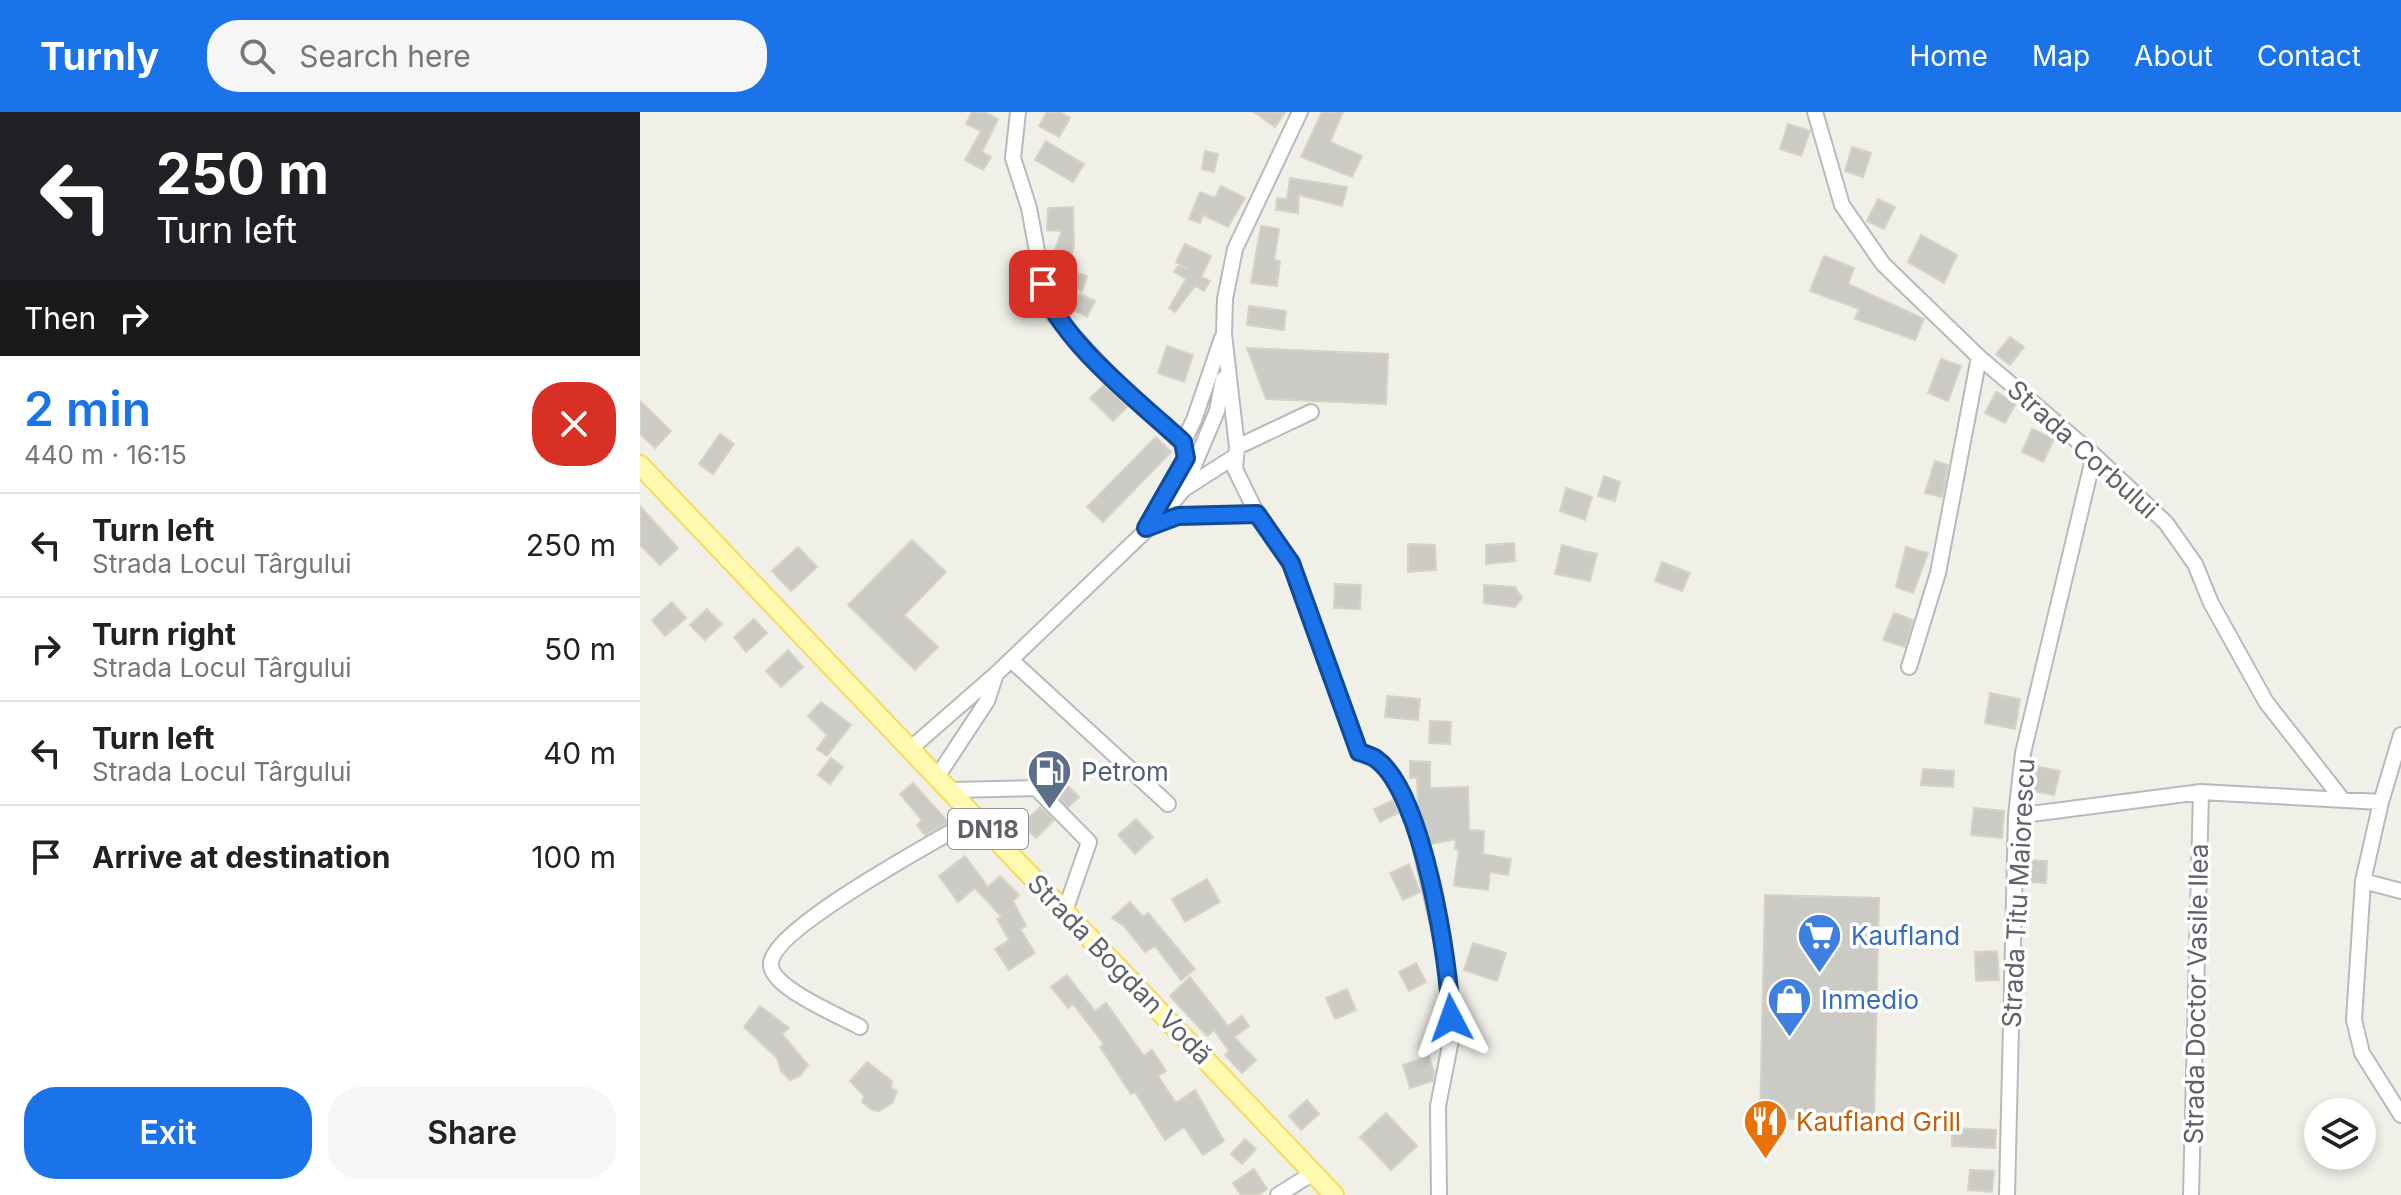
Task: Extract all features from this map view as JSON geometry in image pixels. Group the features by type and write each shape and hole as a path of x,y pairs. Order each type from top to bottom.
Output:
{"main road":[{"name":"Strada Bogdan Vodă","path":"640,465 1334,1195"}],"street":[{"path":"1018,112 1013,158 1029,208 1050,307 1108,373 1183,442 1186,458 1146,528"},
{"path":"1184,489 1222,391 1225,299 1235,249 1300,112"},
{"name":"Strada Corbului","path":"1815,112 1842,205 1883,264 1979,357 2094,455 2166,523 2195,564 2211,603 2266,702 2342,799"},
{"path":"1183,442 1194,420 1224,334"},
{"path":"1224,334 1235,469 1257,514 1291,563 1359,752 1376,758 1389,771 1417,832 1450,987 1451,1040 1438,1106 1439,1195"},
{"path":"1909,667 1938,573 1979,357"},
{"path":"910,749 1011,660 1184,489 1236,452 1311,412"},
{"path":"1194,420 1199,453"},
{"name":"Strada Titu Maiorescu","path":"2007,1195 2016,816 2023,753 2094,455"},
{"path":"1146,528 1178,516 1257,514"},
{"path":"1011,660 1168,804"},
{"path":"996,674 987,701 944,783 1036,788 1089,842 1065,911"},
{"path":"2401,735 2381,802 2363,881 2354,1020 2362,1053 2401,1115"},
{"path":"2016,816 2201,792 2381,802"},
{"name":"Strada Doctor Vasile Ilea","path":"2191,1195 2201,792"},
{"path":"860,1027 779,983 771,968 772,955 797,928 977,817"},
{"path":"2363,881 2401,891"},
{"path":"1278,1195 1313,1173"}],"building":[{"path":"972,112 984,112 998,119 982,152 991,157 983,170 965,160 981,131 966,124"},
{"path":"1047,112 1060,112 1070,118 1059,137 1039,126"},
{"path":"1254,112 1285,112 1275,127"},
{"path":"1322,112 1343,112 1330,142 1362,156 1352,177 1301,157"},
{"path":"1788,124 1810,131 1801,156 1780,149"},
{"path":"1046,141 1084,164 1073,182 1035,160"},
{"path":"1852,147 1871,153 1863,177 1845,171"},
{"path":"1205,151 1218,154 1214,172 1202,169"},
{"path":"1290,178 1347,187 1342,206 1299,195 1298,213 1276,210 1277,198 1287,199"},
{"path":"1221,186 1245,198 1228,227 1203,215 1200,223 1189,219 1200,192 1215,198"},
{"path":"1878,199 1895,207 1884,229 1867,221"},
{"path":"1073,207 1074,248 1069,261 1053,254 1062,231 1047,230 1048,208"},
{"path":"1261,226 1279,229 1274,260 1280,261 1277,286 1251,283"},
{"path":"1921,235 1957,255 1944,283 1908,262"},
{"path":"1185,244 1211,256 1201,277 1210,281 1204,291 1195,286 1175,312 1169,308 1186,279 1174,272 1178,266 1191,270 1176,262"},
{"path":"1824,256 1854,268 1848,284 1924,319 1915,340 1855,319 1859,309 1810,291"},
{"path":"1064,269 1087,276 1082,291 1060,284"},
{"path":"1080,294 1095,301 1087,317 1072,309"},
{"path":"1249,306 1286,311 1284,330 1247,325"},
{"path":"2010,337 2024,347 2010,365 1996,354"},
{"path":"1167,346 1193,355 1184,382 1158,373"},
{"path":"1247,348 1388,354 1386,404 1266,399"},
{"path":"1941,359 1961,366 1948,401 1928,393"},
{"path":"1104,385 1127,407 1113,421 1090,398"},
{"path":"1996,392 2016,403 2005,423 1985,413"},
{"path":"640,401 671,431 655,448 640,434"},
{"path":"2032,429 2054,439 2043,462 2022,452"},
{"path":"720,434 734,444 713,474 699,464"},
{"path":"1156,437 1171,452 1103,522 1087,507"},
{"path":"1935,461 1948,465 1942,497 1925,493"},
{"path":"1604,476 1620,482 1615,501 1598,496"},
{"path":"1566,488 1592,497 1585,520 1560,511"},
{"path":"640,506 678,548 660,565 640,545"},
{"path":"912,540 946,572 904,615 938,647 915,670 848,605"},
{"path":"1514,543 1515,561 1486,564 1486,545"},
{"path":"1408,544 1435,545 1436,570 1408,572"},
{"path":"1562,545 1597,554 1590,581 1555,574"},
{"path":"798,547 817,567 791,591 772,571"},
{"path":"1906,547 1928,553 1913,593 1896,587"},
{"path":"1662,562 1690,573 1682,591 1655,581"},
{"path":"1335,584 1361,585 1360,609 1334,608"},
{"path":"1484,585 1515,587 1522,598 1515,607 1484,603"},
{"path":"672,602 686,618 665,636 652,620"},
{"path":"707,609 722,624 705,640 690,625"},
{"path":"1894,613 1913,620 1905,647 1883,640"},
{"path":"754,619 767,633 746,652 734,637"},
{"path":"788,650 803,667 781,687 766,671"},
{"path":"1990,693 2020,699 2015,729 1985,723"},
{"path":"1387,696 1420,699 1418,720 1385,717"},
{"path":"821,702 851,725 827,756 817,749 827,735 808,716"},
{"path":"1430,721 1451,722 1450,744 1429,743"},
{"path":"831,758 843,767 830,784 818,775"},
{"path":"1410,761 1430,762 1430,788 1468,787 1469,830 1484,831 1483,854 1511,859 1508,875 1490,872 1488,890 1454,886 1459,850 1455,849 1456,839 1430,844 1418,807 1417,778 1410,778"},
{"path":"2036,766 2060,771 2054,795 2030,790"},
{"path":"1923,769 1954,771 1953,787 1921,785"},
{"path":"913,783 948,822 925,835 917,825 922,820 900,794"},
{"path":"1065,783 1079,797 1068,807 1055,793"},
{"path":"1393,800 1398,813 1380,822 1374,809"},
{"path":"1040,807 1054,820 1036,838 1022,824"},
{"path":"1974,808 2004,811 2002,838 1971,835"},
{"path":"1136,819 1153,837 1135,854 1118,835"},
{"path":"965,856 988,887 1000,876 1019,895 1013,901 1026,926 1020,929 1035,953 1009,970 995,949 1009,940 997,919 1002,917 975,888 958,902 939,876"},
{"path":"2026,860 2047,861 2046,883 2025,882"},
{"path":"1409,864 1420,892 1403,900 1390,873"},
{"path":"1207,879 1220,902 1185,922 1172,899"},
{"name":"Kaufland","path":"1765,895 1879,898 1874,1121 1760,1118"},
{"path":"1130,902 1143,917 1148,913 1195,969 1181,980 1155,946 1145,952 1124,926 1112,918"},
{"path":"1473,943 1506,953 1497,981 1464,970"},
{"path":"1997,951 1999,980 1976,981 1975,952"},
{"path":"1416,963 1426,982 1409,991 1399,972"},
{"path":"1067,975 1095,1011 1106,1003 1144,1056 1152,1050 1166,1071 1158,1076 1176,1103 1195,1090 1224,1141 1203,1155 1184,1127 1165,1140 1135,1092 1131,1094 1100,1047 1104,1044 1073,1004 1068,1008 1051,987"},
{"path":"1190,977 1228,1026 1242,1016 1249,1026 1234,1037 1256,1060 1242,1073 1225,1055 1229,1051 1214,1030 1207,1036 1170,996"},
{"path":"1347,989 1356,1010 1335,1019 1326,998"},
{"path":"760,1006 789,1028 782,1034 808,1065 800,1076 790,1080 781,1071 777,1058 744,1027"},
{"path":"1429,1056 1434,1072 1433,1081 1410,1088 1403,1065"},
{"path":"867,1062 892,1081 891,1088 897,1091 892,1103 879,1111 862,1102 864,1096 850,1081"},
{"path":"1307,1100 1319,1114 1301,1130 1289,1116"},
{"path":"1386,1113 1417,1146 1391,1170 1360,1137"},
{"path":"1952,1128 1996,1130 1995,1148 1952,1146"},
{"path":"1245,1139 1256,1149 1242,1164 1231,1154"},
{"path":"1254,1169 1267,1189 1258,1195 1241,1195 1233,1183"},
{"path":"1970,1170 1994,1171 1992,1192 1968,1190"}],"place":[{"name":"Petrom","path":"1050,810"},
{"name":"Kaufland","path":"1820,974"},
{"name":"Inmedio","path":"1790,1038"},
{"name":"Kaufland Grill","path":"1765,1160"}],"route":[{"path":"1043,284 1054,315 1108,373 1183,442 1186,458 1146,528 1178,516 1257,514 1291,563 1359,752 1376,758 1389,771 1417,832 1446,959 1451,1018"}]}
